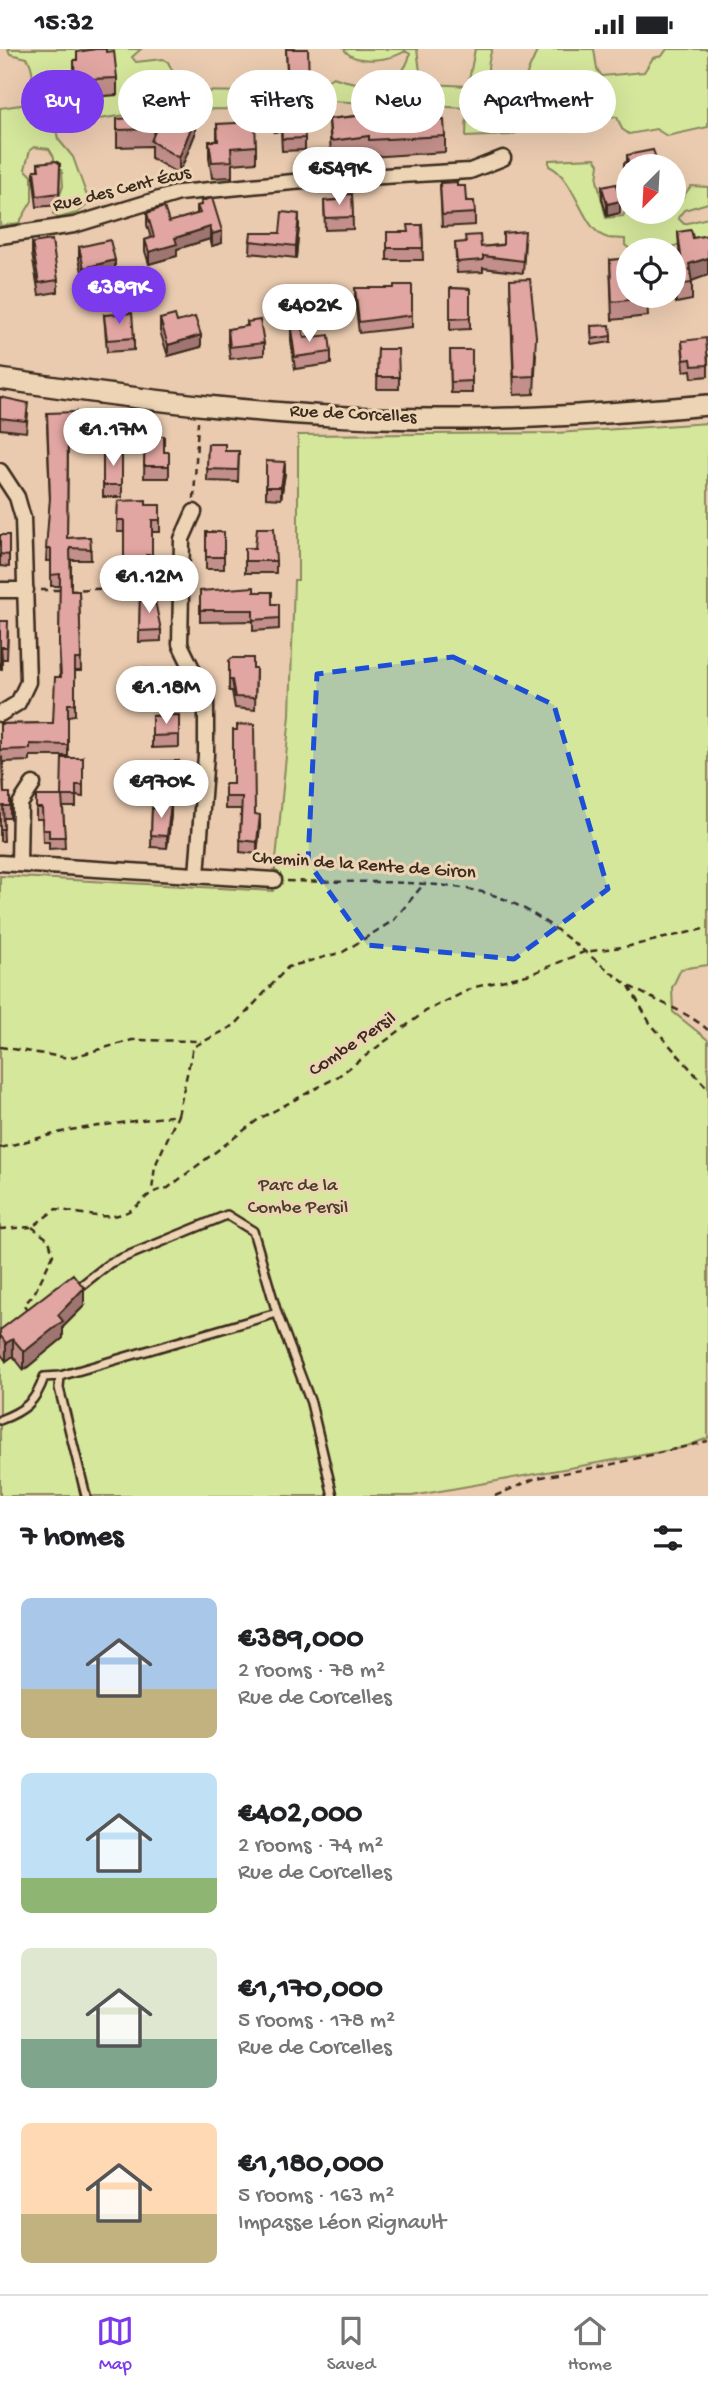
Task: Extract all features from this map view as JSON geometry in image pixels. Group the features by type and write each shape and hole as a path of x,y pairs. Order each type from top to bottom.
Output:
{"main road":[{"name":"Rue de Corcelles","path":"0,379 200,404 319,415 432,419 542,418 708,405"}],"street":[{"name":"Rue des Cent Écus","path":"0,236 74,225 190,191 470,171 503,158"},
{"path":"0,471 22,511 26,590 26,691 15,706 0,714"},
{"path":"194,512 182,539 180,645 206,697 206,755 197,875"},
{"path":"0,590 26,590"},
{"path":"19,865 20,804 33,784"},
{"name":"Chemin de la Rente de Giron","path":"0,863 274,880"}],"lane":[{"path":"82,1285 110,1263 227,1215 253,1231 277,1313 310,1403 333,1496"},
{"path":"0,1420 23,1411 32,1403 44,1377 60,1376 277,1313"},
{"path":"60,1376 59,1388 86,1496"}],"path":[{"path":"194,512 195,446 200,404"},
{"path":"26,590 181,586"},
{"name":"Chemin de la Rente de Giron","path":"274,880 457,888 495,896 529,913 629,985 676,1007 708,1030"},
{"path":"152,1190 155,1167 178,1115 193,1047 235,1025 288,967 343,952 394,920 423,886"},
{"name":"Combe Persil","path":"0,1229 32,1227 56,1209 111,1216 128,1212 152,1190 169,1188 258,1119 337,1077 426,1011 475,986 531,974 584,952 630,946 688,930 708,928"},
{"path":"629,985 650,1023 708,1089"},
{"path":"0,1047 69,1058 132,1040 205,1041"},
{"path":"0,1148 70,1130 178,1115"},
{"path":"30,1314 24,1305 34,1294 53,1255 49,1240 32,1227"},
{"path":"495,1496 536,1478 621,1462 708,1441"}],"highlighted area":[{"path":"453,657 554,705 608,889 514,959 367,945 308,862 317,674"}],"green space":[{"path":"8,49 141,49 132,57 136,62 163,59 172,70 118,70 118,116 104,118 104,70 32,70 27,58 10,54"},
{"path":"344,49 417,49 420,70 403,70 410,54 405,51 373,60 349,54"},
{"path":"475,49 492,49 488,70 471,70"},
{"path":"538,49 594,49 597,69 529,70"},
{"path":"667,49 708,49 708,127 667,136 656,129 629,134 622,129 617,117 616,75 644,72 653,58 662,56"},
{"path":"337,78 351,82 351,102 337,101"},
{"path":"445,85 459,86 459,108 445,107"},
{"path":"213,91 227,92 227,109 213,109"},
{"path":"21,105 21,133 57,133 58,139 73,157 88,199 86,206 77,213 58,218 53,214 63,186 62,171 54,166 54,157 49,149 34,147 30,150 25,169 32,176 32,201 19,223 0,226 0,108"},
{"path":"466,133 516,133 510,135 466,137"},
{"path":"595,158 599,164 597,180 606,218 616,217 616,224 686,224 708,218 708,246 686,242 686,238 616,238 599,234 585,216 566,182 549,166 549,160"},
{"path":"691,186 708,187 708,203 686,209 686,193"},
{"name":"Parc de la Combe Persil","path":"708,423 708,965 681,969 672,988 673,1012 708,1040 708,1438 682,1448 412,1496 0,1496 0,876 273,891 290,715 294,580 298,580 298,435 556,433"}],"building":[{"path":"96,49 114,51 117,78 104,78 104,70 74,70 77,52"},
{"path":"286,49 308,49 309,70 287,70"},
{"path":"351,117 351,133 445,133 445,136 369,140 369,136 331,141 330,133 337,133 337,118"},
{"path":"227,123 227,133 255,133 256,146 231,148 232,161 212,162 209,141 218,141 217,124"},
{"path":"154,133 189,133 179,158 151,141"},
{"path":"282,133 305,133 305,138 282,139"},
{"path":"653,150 654,154 632,154"},
{"path":"56,161 60,164 59,193 37,196 34,170 39,170 38,163"},
{"path":"457,182 457,186 465,186 466,201 474,201 475,213 442,215 440,183"},
{"path":"616,184 616,202 607,204 602,187"},
{"path":"352,194 353,217 325,218 324,201 337,200 337,195"},
{"path":"212,198 222,231 212,234 210,227 175,238 177,244 149,252 145,240 154,237 147,213 164,207 169,222 200,213 197,206 202,205 201,201"},
{"path":"282,212 299,214 296,246 250,241 251,233 280,233"},
{"path":"408,225 422,225 423,248 387,248 387,232 409,232"},
{"path":"691,230 693,238 708,235 708,258 689,264 692,283 686,284 686,238 679,238 678,232"},
{"path":"525,231 523,261 483,256 483,260 457,262 455,243 466,242 465,236 480,235 481,247 503,245 503,233"},
{"path":"52,240 58,280 39,283 32,243"},
{"path":"110,240 115,260 84,268 79,247"},
{"path":"616,259 616,302 612,302 610,260"},
{"path":"530,279 536,336 534,376 514,377 510,280"},
{"path":"394,285 412,285 412,315 359,322 355,288 394,288"},
{"path":"450,288 470,289 470,318 450,319"},
{"path":"132,313 134,338 107,340 104,315"},
{"path":"175,315 177,322 195,317 201,335 168,345 160,319"},
{"path":"260,320 264,343 230,347 228,329 248,326 247,322"},
{"path":"610,325 611,336 592,339 591,326"},
{"path":"302,327 304,338 329,335 331,352 295,357 291,329"},
{"path":"706,338 708,365 692,366 691,359 684,360 682,341"},
{"path":"378,349 398,349 399,377 377,377"},
{"path":"450,350 472,350 472,381 451,382"},
{"path":"0,397 28,403 26,421 0,418"},
{"path":"76,412 77,429 68,429 67,538 90,537 91,549 70,548 71,591 79,591 81,659 75,659 75,704 68,704 68,745 30,744 30,749 0,750 0,724 53,723 55,677 61,677 60,574 51,575 51,549 46,549 50,498 47,413"},
{"path":"145,436 164,436 164,452 169,452 169,466 144,466"},
{"path":"208,444 225,444 225,451 239,451 238,470 207,469"},
{"path":"103,450 122,450 122,485 103,485"},
{"path":"266,461 285,462 281,487 266,487"},
{"path":"146,500 146,505 160,505 160,520 152,520 152,555 146,555 146,563 124,563 124,520 117,520 118,501"},
{"path":"257,528 274,528 276,561 245,561 245,548 255,548"},
{"path":"206,532 224,532 224,557 206,557"},
{"path":"0,535 9,535 9,555 0,554"},
{"path":"254,587 254,592 272,592 272,604 279,604 279,618 253,620 253,610 200,610 200,591"},
{"path":"140,596 154,596 161,630 139,631"},
{"path":"0,621 8,621 7,647 1,647 2,657 0,657"},
{"path":"232,658 253,658 253,668 256,668 255,698 235,697 232,680 229,680 229,661"},
{"path":"139,668 173,672 174,693 139,690"},
{"path":"179,715 179,735 152,736 152,716"},
{"path":"254,724 255,814 260,815 257,842 240,840 242,797 225,797 225,784 233,784 233,730 237,730 237,725"},
{"path":"0,757 4,793 10,793 10,806 3,806 4,829 0,829"},
{"path":"62,758 83,758 83,785 76,785 76,796 62,796 65,837 49,837 49,830 43,830 42,808 36,808 36,796 61,796"},
{"path":"162,761 179,761 179,780 148,784 148,765 162,764"},
{"path":"159,802 171,803 167,836 151,835 152,808 159,809"},
{"path":"73,1274 84,1288 58,1315 63,1321 24,1352 13,1339 6,1343 0,1330"}]}
